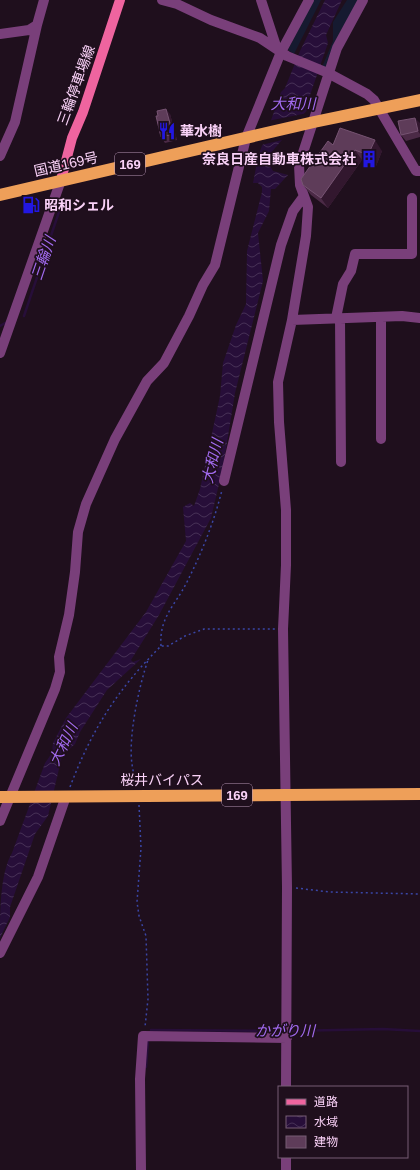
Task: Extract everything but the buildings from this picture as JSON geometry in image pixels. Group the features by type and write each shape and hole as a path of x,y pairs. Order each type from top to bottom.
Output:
{"highway":[{"name":"国道169号","path":"0,195 310,123 420,100"},
{"name":"桜井バイパス","path":"11,796 420,794"}],"main road":[{"name":"三輪停車場線","path":"61,180 72,138 83,112 120,0"}],"street":[{"path":"0,156 15,122 44,0"},
{"path":"162,0 177,4 211,20 260,38 282,52 328,72 367,94 374,100 377,108 418,171"},
{"path":"261,0 282,52"},
{"path":"0,821 55,689 60,672 59,657 69,615 76,572 78,532 86,504 115,439 147,381 164,363 190,316 203,285 215,265 249,138 282,52 308,0"},
{"path":"286,1086 286,887 283,629 286,565 286,510 279,422 278,382 292,320 306,236 308,207 298,177 299,165 310,123 339,42 363,0"},
{"path":"0,34 29,30 37,25"},
{"path":"0,353 61,180"},
{"path":"224,481 281,246 293,211 304,196"},
{"path":"341,462 338,318 343,284 351,271 355,254 412,254 412,198"},
{"path":"292,320 381,316 420,318"},
{"path":"381,316 381,439"},
{"path":"0,954 38,877 61,796"},
{"path":"141,1170 140,1079 143,1036 286,1038"},
{"path":"286,1158 286,1170"}],"path":[{"path":"161,646 161,629 164,620 187,583 208,536 216,516 224,481"},
{"path":"61,796 96,728 128,680 161,646 168,646 185,636 204,629 283,629"},
{"path":"143,1036 147,1017 148,957 146,936 139,916 137,902 141,848 138,795 132,763 142,674 148,658"},
{"path":"286,887 330,892 420,894"}],"shaded area":[{"path":"313,0 321,0 294,54 288,50"},
{"path":"347,0 359,0 340,32 325,69 322,67 333,41 333,22"}],"water":[{"name":"大和川","path":"325,0 342,0 326,35 328,43 309,98 309,108 270,154 268,162 273,171 288,175 275,189 271,189 269,211 258,233 263,281 235,393 223,467 211,518 159,615 131,660 133,662 141,659 107,690 80,732 75,744 62,756 48,816 35,834 10,907 10,917 0,938 0,917 5,871 45,763 52,753 53,743 66,718 146,612 186,541 183,507 190,503 194,506 200,489 220,396 223,363 236,325 246,304 247,251 262,192 262,187 258,183 253,183 258,157 281,92 285,88 300,51"}],"pier":[{"path":"308,113 286,139 261,145 268,121"}],"waterway":[{"name":"三輪川","path":"24,316 63,200"},
{"name":"三輪川","path":"0,326 7,322"},
{"name":"かがり川","path":"289,1031 383,1029 420,1031"},
{"name":"かがり川","path":"151,1030 284,1031"},
{"name":"かがり川","path":"146,1067 148,1041"}],"place":[{"name":"華水樹","path":"167,131"},
{"name":"奈良日産自動車株式会社","path":"369,159"},
{"name":"昭和シェル","path":"31,205"}]}
